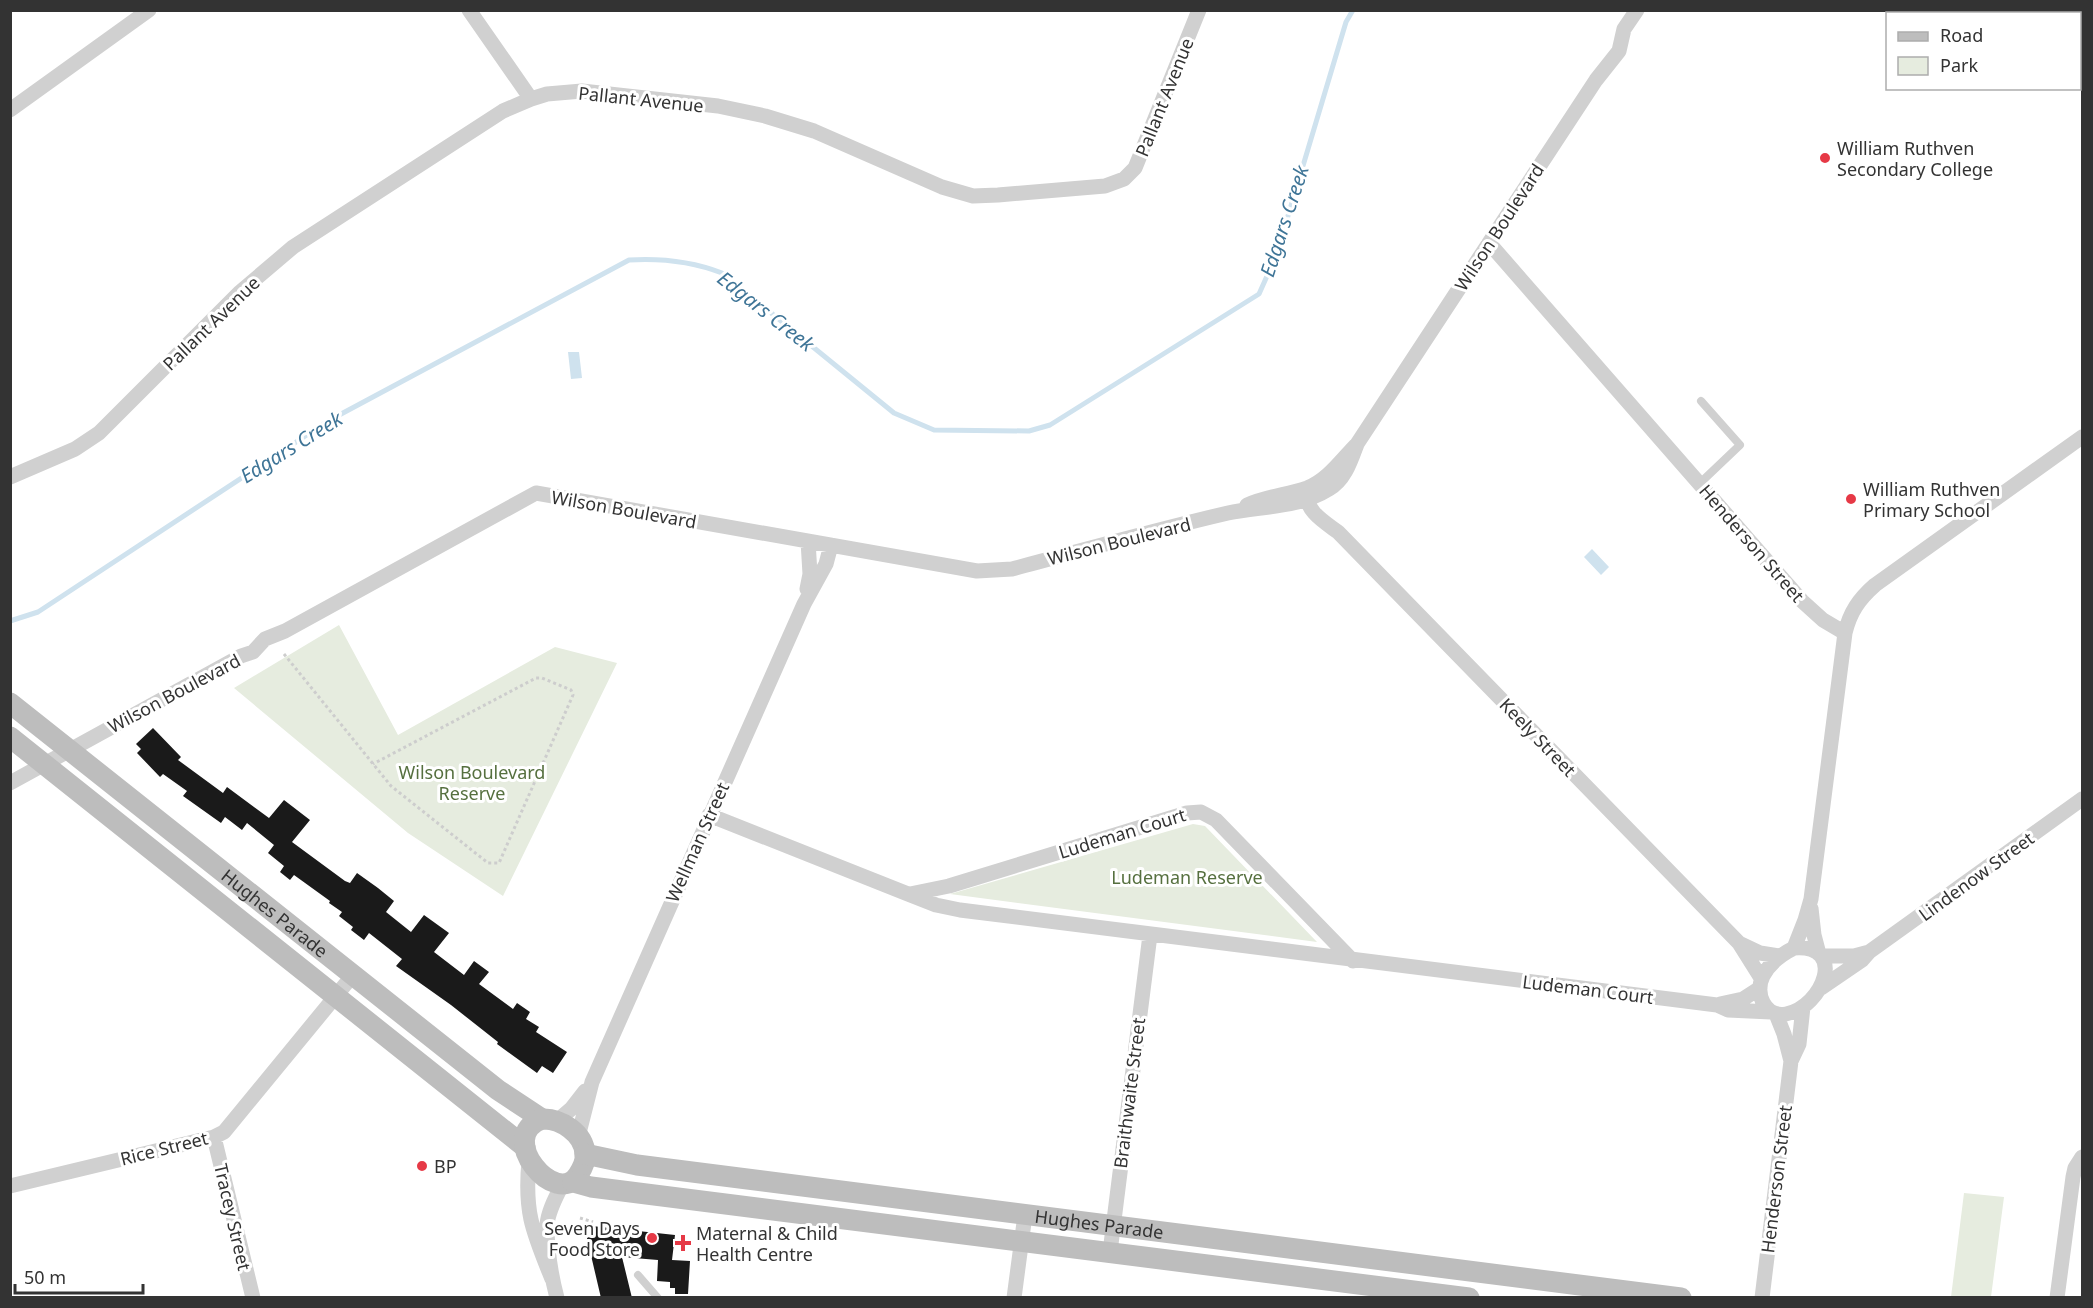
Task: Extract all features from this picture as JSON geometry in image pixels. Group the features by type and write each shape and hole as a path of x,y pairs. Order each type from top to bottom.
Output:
{"street":[{"path":"10,110 149,10"},
{"path":"470,10 531,99"},
{"name":"Pallant Avenue","path":"10,477 75,449 99,433 239,293 293,247 503,111 531,99 547,94 582,91 718,106 765,116 814,131 942,187 973,196 1105,186 1124,179 1135,168 1199,10"},
{"name":"Wilson Boulevard","path":"10,783 241,656 253,652 265,639 285,631 536,494 977,570 1012,569 1230,513 1265,497 1309,494 1318,482 1357,444 1596,80 1619,51 1624,29 1637,10"},
{"name":"Henderson Street","path":"1489,243 1802,601 1823,620 1845,633"},
{"path":"1811,899 1812,921 1826,970 1821,988 1803,1007 1794,1012 1774,1013 1766,1008 1761,999 1760,983 1787,952 1805,920 1811,899 1845,633 1853,608 1861,597 1875,585 2082,437"},
{"name":"Keely Street","path":"1309,494 1313,513 1338,532 1739,943 1760,983"},
{"name":"Wellman Street","path":"804,604 810,574 808,541"},
{"name":"Wellman Street","path":"581,1145 592,1082 804,604 826,564 831,545"},
{"name":"Hughes Parade","path":"10,703 498,1090 549,1120"},
{"name":"Hughes Parade","path":"10,737 336,996 527,1154"},
{"name":"Lindenow Street","path":"1821,988 2082,799"},
{"name":"Ludeman Court","path":"908,894 949,886 1187,813 1201,812 1216,820 1353,961"},
{"name":"Ludeman Court","path":"709,815 908,894 960,910 1717,1005 1728,1010 1774,1013"},
{"name":"Braithwaite Street","path":"1110,1252 1150,934"},
{"name":"Keely Street","path":"1739,943 1760,953 1787,952"},
{"path":"1787,952 1806,948 1820,955"},
{"name":"Lindenow Street","path":"1820,955 1854,956 1869,952"},
{"name":"Rice Street","path":"10,1186 214,1137 224,1132 353,975"},
{"name":"Ludeman Court","path":"1717,1005 1743,999 1760,983"},
{"name":"Henderson Street","path":"1762,1298 1791,1061 1798,1044 1803,1007"},
{"name":"Henderson Street","path":"1774,1013 1784,1034 1791,1061"},
{"name":"Wellman Street","path":"549,1120 571,1109 592,1082"},
{"path":"552,1279 547,1224 552,1205 583,1165 581,1145 549,1120 537,1121 527,1134 526,1190 534,1236 552,1279 557,1298"},
{"name":"Tracey Street","path":"214,1137 253,1298"},
{"name":"Hughes Parade","path":"581,1145 637,1166 1113,1226 1612,1293 1681,1298"},
{"path":"527,1154 538,1172 547,1179 568,1183"},
{"path":"2057,1298 2073,1177 2075,1168 2082,1157"},
{"name":"Hughes Parade","path":"568,1183 1469,1298"},
{"path":"1014,1298 1024,1215"}],"lane":[{"path":"1700,484 1740,445 1701,400"},
{"path":"638,1275 658,1298"}],"path":[{"path":"284,654 373,764 391,786 488,863 499,863 573,695 571,690 542,678 536,678 373,764"},
{"path":"580,1218 592,1222"}],"green space":[{"name":"Wilson Boulevard Reserve","path":"339,625 398,735 555,647 617,663 503,896 408,833 234,688"},
{"name":"Ludeman Reserve","path":"1193,824 1205,826 1317,942 950,894"},
{"path":"1964,1193 2004,1197 1991,1297 1951,1297"}],"water":[{"path":"568,352 579,352 582,378 571,379"},
{"path":"1592,549 1609,567 1601,575 1584,557"}],"building":[{"path":"153,728 181,757 178,760 223,793 227,787 269,818 284,800 310,820 292,842 345,881 350,883 357,873 378,888 394,901 386,912 411,932 424,915 449,933 434,952 464,975 474,961 489,972 479,984 513,1009 517,1003 530,1012 526,1019 539,1027 536,1032 567,1052 553,1073 542,1066 537,1073 497,1044 498,1042 451,1005 396,966 402,959 369,933 364,940 351,930 353,927 339,916 342,912 329,903 330,901 294,875 290,880 280,872 284,866 268,853 274,845 247,823 242,830 225,817 221,823 183,796 187,791 163,774 160,777 137,753 141,749 136,744"},
{"path":"592,1226 675,1235 672,1260 690,1261 688,1294 675,1294 675,1288 670,1288 670,1282 657,1281 658,1260 622,1257 632,1298 601,1298 586,1234"}],"waterway":[{"name":"Edgars Creek","path":"10,621 38,612 328,421 629,260 676,261 722,273 894,413 934,430 1029,431 1050,425 1259,294 1276,256 1346,22 1353,10"}],"place":[{"name":"William Ruthven Secondary College","path":"1825,158"},
{"name":"William Ruthven Primary School","path":"1851,499"},
{"name":"BP","path":"422,1166"},
{"name":"Seven Days Food Store","path":"652,1238"},
{"name":"Maternal & Child Health Centre","path":"683,1243"}]}
